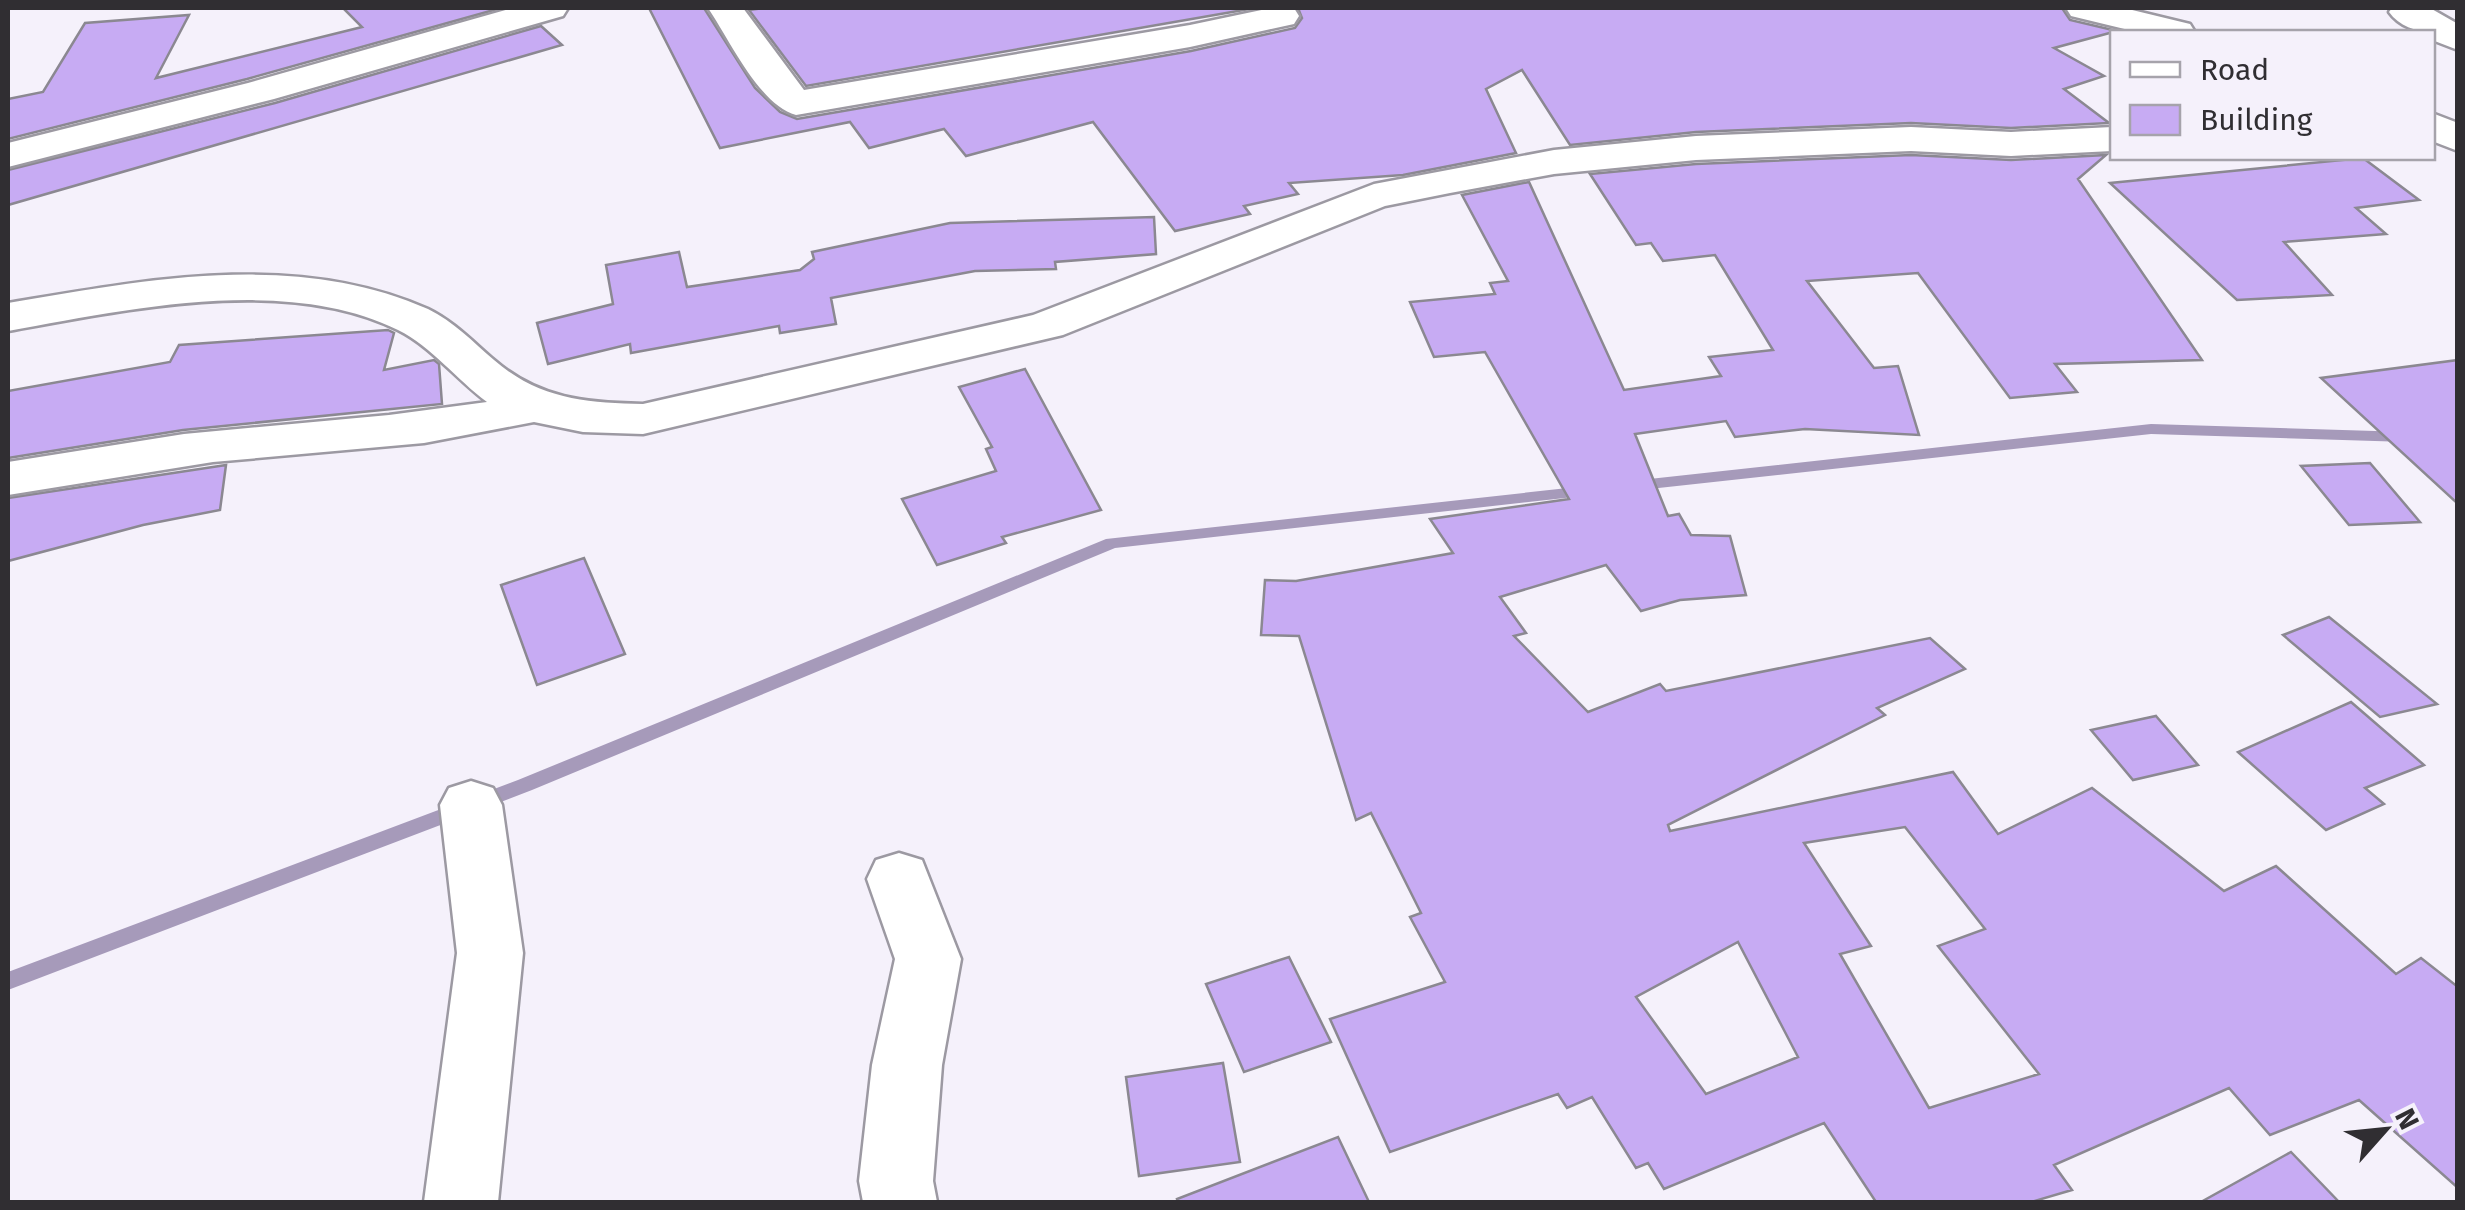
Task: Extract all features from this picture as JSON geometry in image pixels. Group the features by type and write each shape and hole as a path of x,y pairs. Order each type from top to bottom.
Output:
{"street":[{"path":"8,155 262,91 550,8"},
{"path":"726,8 782,92 796,103 1190,36 1281,16"},
{"path":"2084,8 2169,30"},
{"path":"2413,8 2408,12 2415,18 2458,39"},
{"path":"2435,126 2458,138"},
{"path":"8,317 165,292 292,290 352,296 415,320 454,348 492,384 532,408 574,418 643,419 1047,325 1374,196 1554,162 1696,148 1911,138 2011,144 2110,139"},
{"path":"8,479 242,443 343,438 466,424 532,408"},
{"path":"462,1202 490,953 470,805"},
{"path":"899,879 928,958 907,1065 896,1181 900,1202"}],"building":[{"path":"343,8 501,8 247,79 8,139 8,99 43,92 85,23 189,15 156,78 362,27"},
{"path":"649,8 704,8 755,88 780,112 797,119 1191,51 1295,28 1302,18 1298,8 2062,8 2070,20 2113,30 2054,48 2104,76 2064,89 2109,123 2011,128 1911,123 1696,132 1570,145 1522,70 1486,89 1516,153 1403,175 1289,183 1298,194 1244,206 1250,214 1175,231 1093,122 966,156 944,129 869,148 850,122 720,148"},
{"path":"1255,8 806,86 749,10"},
{"path":"541,26 562,45 8,205 8,170 275,103"},
{"path":"1911,155 2011,160 2106,155 2078,179 2202,360 2055,364 2077,392 2010,398 1918,273 1807,281 1874,368 1898,366 1919,435 1805,429 1735,437 1726,421 1635,434 1668,516 1679,514 1691,535 1730,536 1746,595 1680,600 1641,611 1606,565 1500,597 1526,633 1514,636 1588,712 1660,684 1666,691 1930,638 1965,669 1877,708 1885,715 1668,825 1670,831 1953,772 1998,834 2092,788 2224,891 2276,866 2396,974 2421,958 2458,987 2458,1188 2359,1100 2270,1135 2229,1088 2054,1165 2072,1190 2031,1202 1876,1202 1824,1123 1664,1189 1648,1163 1636,1168 1592,1097 1567,1108 1558,1094 1390,1152 1330,1019 1445,982 1410,917 1421,913 1371,813 1356,820 1299,636 1261,635 1265,580 1296,581 1453,553 1430,519 1569,499 1485,352 1434,357 1410,302 1495,294 1490,283 1508,281 1462,195 1529,182 1624,390 1721,376 1709,357 1773,350 1715,255 1663,261 1651,243 1636,245 1590,174 1696,164","holes":["1905,827 1985,929 1938,946 2039,1074 1929,1108 1840,954 1871,946 1804,843","1738,942 1798,1057 1706,1094 1636,997"]},
{"path":"2366,160 2419,200 2356,208 2386,234 2284,242 2332,295 2237,300 2110,183"},
{"path":"1154,217 1156,254 1055,262 1056,269 975,271 831,298 836,324 780,333 779,326 631,353 630,344 548,364 537,323 613,304 606,265 679,252 687,287 800,270 814,259 812,252 950,223"},
{"path":"388,330 394,333 384,370 434,360 439,364 442,404 183,430 8,458 8,391 170,362 179,345"},
{"path":"2458,360 2458,504 2321,378"},
{"path":"1025,369 1101,510 1002,537 1006,543 937,565 902,499 996,471 986,449 992,447 959,387"},
{"path":"2370,463 2420,522 2349,525 2301,466"},
{"path":"226,465 220,510 143,525 8,561 8,498"},
{"path":"584,558 625,654 537,685 501,585"},
{"path":"2329,617 2437,704 2380,717 2283,635"},
{"path":"2351,702 2424,765 2365,788 2384,804 2326,830 2238,752"},
{"path":"2156,716 2198,765 2133,780 2091,730"},
{"path":"1289,957 1331,1042 1244,1072 1206,984"},
{"path":"1223,1063 1240,1162 1139,1176 1126,1077"},
{"path":"1338,1137 1369,1202 1178,1202 1177,1199"},
{"path":"2291,1152 2339,1202 2201,1202"}],"waterway":[{"path":"1631,486 2151,429 2407,437"},
{"path":"8,981 525,785 1112,543 1586,491"}]}
